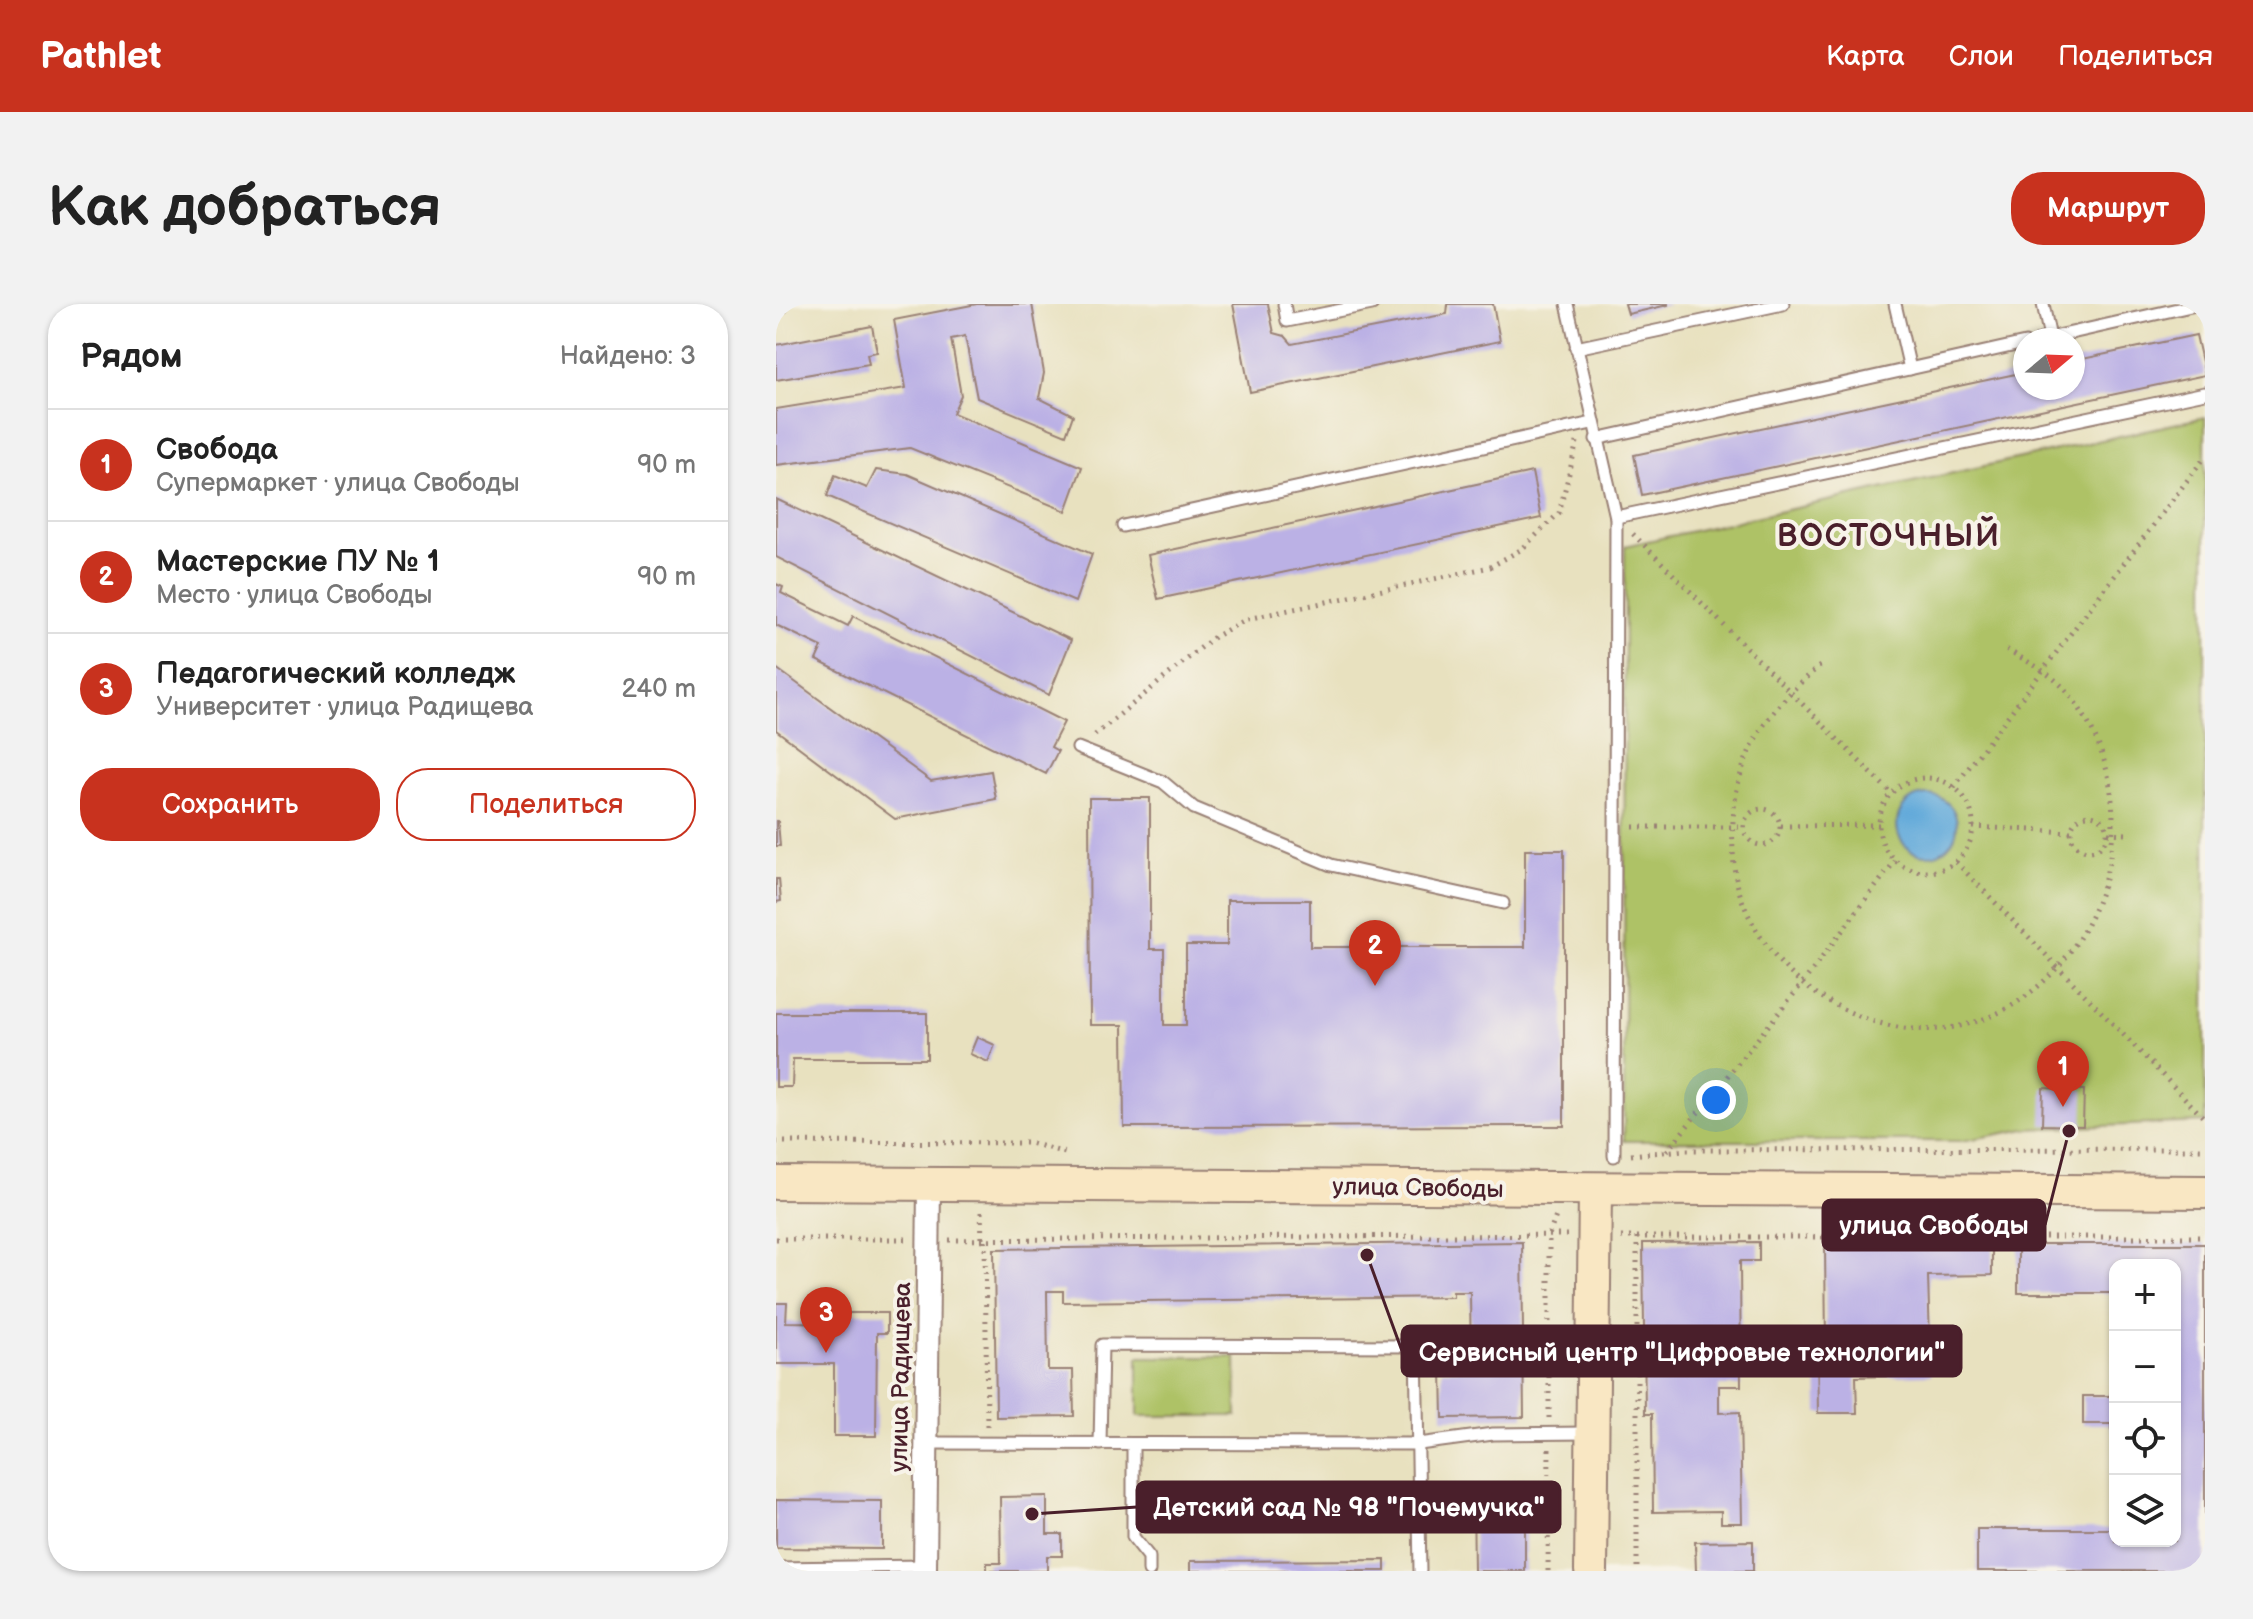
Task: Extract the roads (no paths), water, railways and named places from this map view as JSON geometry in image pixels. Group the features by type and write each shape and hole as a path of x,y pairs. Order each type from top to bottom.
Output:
{"main road":[{"name":"улица Свободы","path":"776,1183 2205,1192"},
{"path":"1580,1190 1595,1236 1591,1571"}],"street":[{"name":"улица Радищева","path":"925,1569 929,1184"}],"lane":[{"path":"1284,304 1287,321 1372,304"},
{"path":"1567,304 1587,424 1596,439 1616,517 1614,1156"},
{"path":"1576,348 1783,304"},
{"path":"1895,304 1910,369"},
{"path":"2043,304 2044,328"},
{"path":"2085,330 2200,304"},
{"path":"1596,439 2013,346"},
{"path":"1616,517 2205,393"},
{"path":"1123,526 1587,424"},
{"path":"1078,748 1163,782 1194,808 1331,865 1503,903"},
{"path":"1100,1444 1102,1345 1416,1346 1420,1571"},
{"path":"926,1443 1133,1446 1419,1444 1493,1434 1593,1433"},
{"path":"1133,1446 1133,1537 1149,1557 1149,1571"},
{"path":"776,1568 925,1569"}],"water":[{"path":"1927,795 1939,797 1948,804 1955,813 1955,837 1948,846 1939,853 1927,855 1915,853 1906,846 1899,837 1897,825 1899,813 1906,804 1915,797"}],"place":[{"name":"Мастерские ПУ № 1","path":"1375,986"},
{"name":"Свобода","path":"2063,1107"},
{"name":"улица Свободы","path":"2069,1131"},
{"name":"Сервисный центр \"Цифровые технологии\"","path":"1367,1255"},
{"name":"Педагогический колледж","path":"826,1353"},
{"name":"Детский сад № 98 \"Почемучка\"","path":"1032,1514"}],"district":[{"name":"ВОСТОЧНЫЙ","path":"1889,536"}]}
